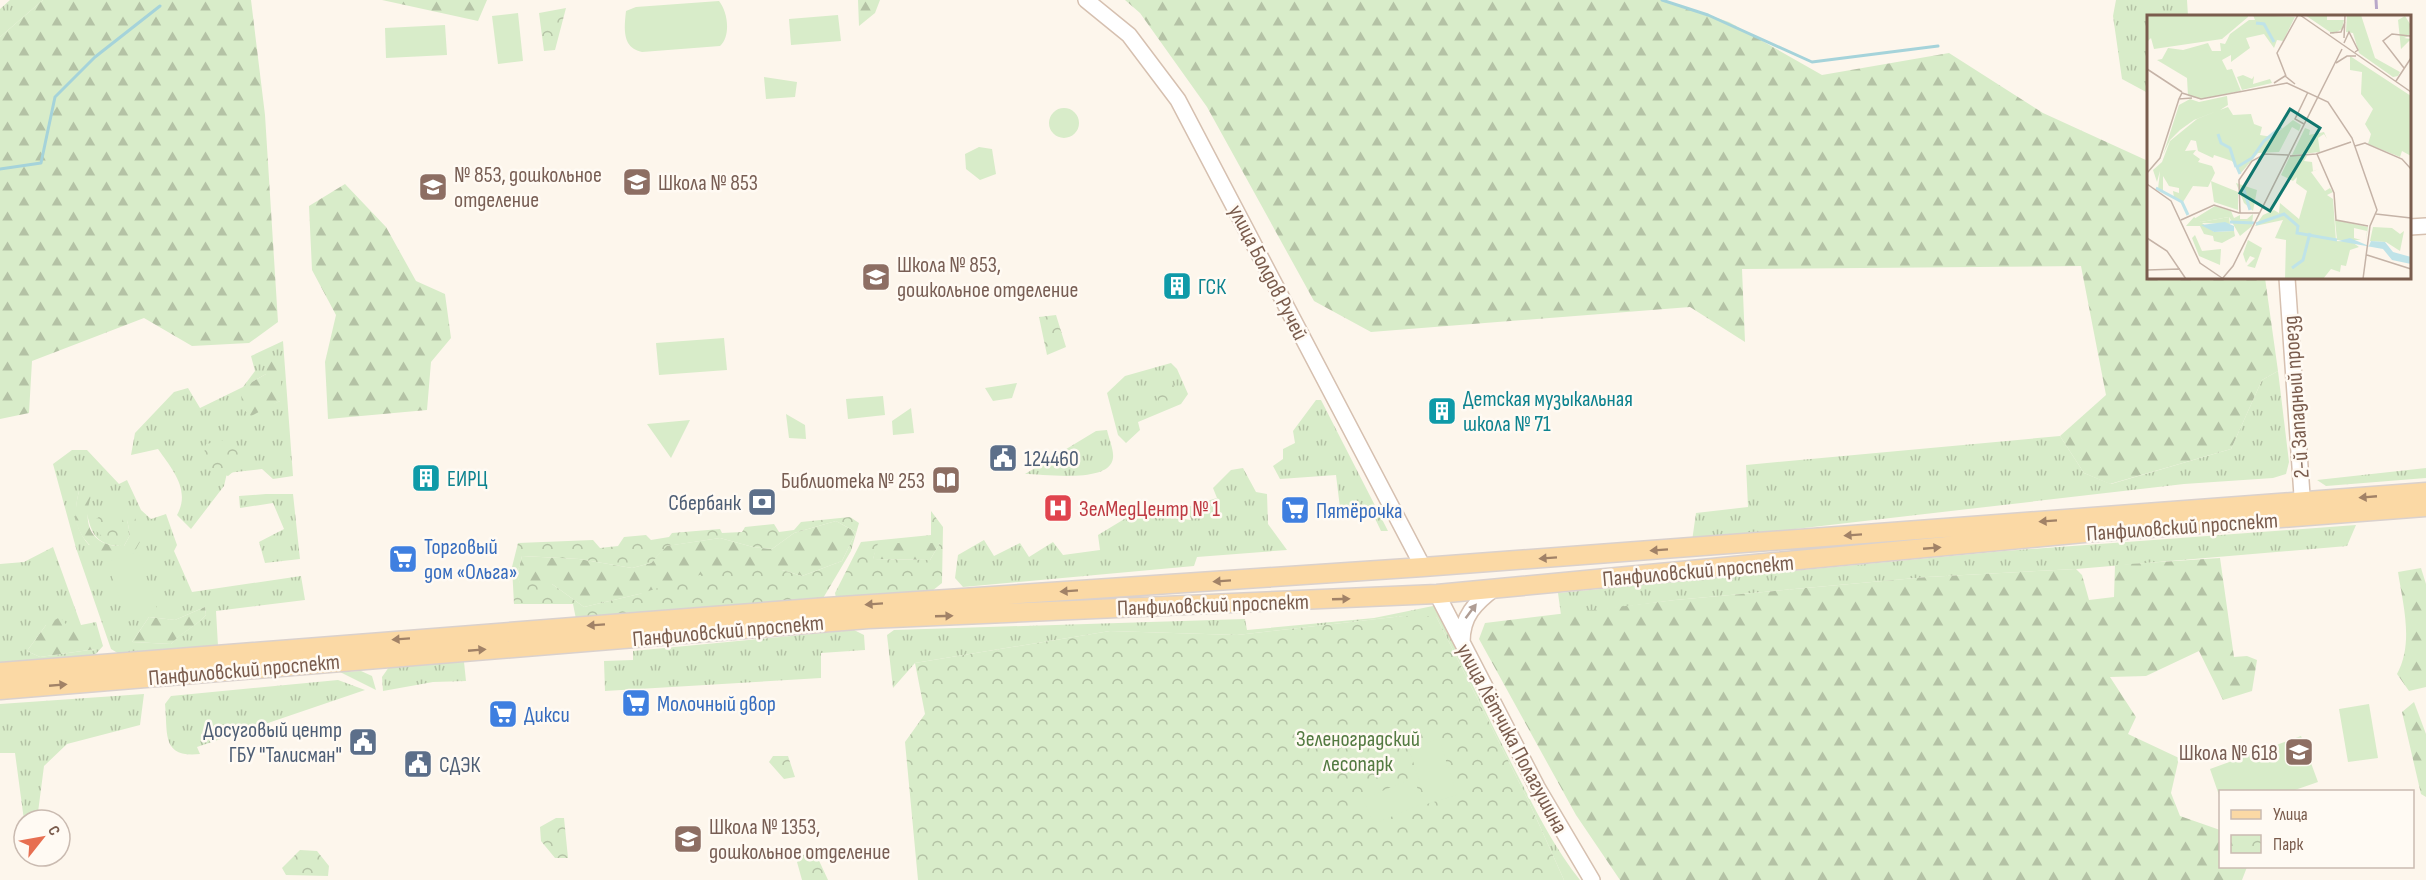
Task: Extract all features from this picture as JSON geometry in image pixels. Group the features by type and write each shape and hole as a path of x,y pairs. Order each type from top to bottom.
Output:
{"main road":[{"name":"Панфиловский проспект","path":"0,690 868,619 1437,594 2060,536 2303,509 2426,492"},
{"name":"Панфиловский проспект","path":"0,672 827,607 2303,509 2426,507"},
{"path":"1423,567 1437,594"}],"street":[{"name":"улица Болдов Ручей","path":"1086,0 1135,41 1178,100 1423,567"},
{"path":"2411,227 2426,226"},
{"name":"2-й Западный проезд","path":"2287,279 2303,509"},
{"path":"1462,642 1462,630 1466,616 1495,588"},
{"name":"улица Лётчика Полагушина","path":"1437,594 1537,787 1592,880"}],"green space":[{"path":"10,0 43,0 0,37 0,9"},
{"path":"43,0 251,0 265,115 278,322 249,343 192,346 144,318 32,361 29,413 0,419 0,37"},
{"path":"382,0 487,0 478,21"},
{"path":"858,0 880,0 875,13 859,26"},
{"path":"1125,0 1663,0 1729,22 1822,75 1949,53 2043,113 2147,161 2147,279 2265,279 2278,371 2262,380 2231,449 2110,484 2084,473 2060,436 2106,395 2081,266 1742,269 1745,342 1690,307 1371,332 1314,301 1207,107 1140,13"},
{"path":"2116,0 2187,0 2188,15 2147,15 2147,92 2122,79 2113,16"},
{"path":"719,1 727,24 726,36 720,46 642,52 635,50 628,42 625,31 626,11 636,7"},
{"path":"566,8 555,50 544,51 539,13"},
{"path":"518,13 523,61 498,64 492,16"},
{"path":"838,15 841,41 791,45 789,19"},
{"path":"445,25 447,55 386,58 385,28"},
{"path":"764,77 797,82 795,97 766,99"},
{"path":"1064,108 1075,112 1079,123 1075,134 1064,138 1053,134 1049,123 1053,112"},
{"path":"979,147 992,149 996,174 980,180 966,169 965,154"},
{"path":"345,184 386,227 416,281 445,294 451,338 431,362 427,410 328,419 325,362 336,315 312,270 309,206"},
{"path":"1056,315 1066,347 1047,355 1039,317"},
{"path":"724,338 727,370 659,375 656,343"},
{"path":"283,341 293,476 273,479 262,469 227,473 224,486 191,529 177,515 181,506 181,488 174,472 158,449 131,455 135,433 174,392 188,388 200,408 243,387 255,371 251,356","holes":["266,374 280,401 273,404 252,382"]},
{"path":"277,359 282,365 280,401 251,416 243,409 241,395 252,382 266,374 268,361"},
{"path":"1171,363 1177,369 1188,394 1181,404 1138,422 1140,430 1126,443 1118,435 1107,393 1125,376"},
{"path":"2278,371 2289,462 2286,474 2273,478 2184,484 1692,541 1696,513 1748,507 1746,465 2060,436 2084,473 2111,484 2231,449 2262,380"},
{"path":"1172,380 1177,398 1159,404 1154,386"},
{"path":"1017,383 1012,398 993,401 985,388"},
{"path":"883,396 885,415 848,419 846,399"},
{"path":"1316,400 1321,400 1388,531 1381,531 1369,506 1340,508 1336,475 1280,479 1273,466 1283,459 1283,449 1295,443 1293,431"},
{"path":"911,408 914,433 893,435 892,421"},
{"path":"786,414 805,425 806,439 789,438"},
{"path":"690,420 671,458 647,424"},
{"path":"1107,430 1113,458 1109,466 1101,471 1075,476 1025,474 1096,431"},
{"path":"231,439 238,452 239,467 228,476 213,471 203,459 206,444"},
{"path":"72,450 87,450 119,484 127,480 141,510 151,519 166,514 177,545 174,551 192,592 301,576 305,600 216,611 218,646 121,655 111,649 76,548 53,464","holes":["79,491 95,535 101,541 111,545 124,546 130,535 127,519 136,549 89,545 78,526 76,506","205,607 206,615 171,644 132,642 149,617 175,620"]},
{"path":"1243,468 1256,492 1267,494 1268,524 1287,550 1197,557 1194,566 963,587 955,578 958,555 984,540 994,556 1020,543 1029,557 1053,542 1063,555 1100,550 1098,535 1131,515 1191,520 1187,507 1217,498 1213,488 1231,470"},
{"path":"2426,468 2426,478 2326,486 2317,480"},
{"path":"79,491 93,491 89,501 88,521 90,530 102,542 124,546 130,535 127,519 133,512 142,538 136,549 121,555 104,557 88,543 82,536 76,521"},
{"path":"293,494 300,559 265,563 259,542 284,529 273,503 240,508 239,496"},
{"path":"931,511 943,527 942,583 932,591 836,598 835,593 861,542 931,535","holes":["878,543 940,543 930,560 873,559"]},
{"path":"106,512 121,514 126,530 123,544 112,545 95,530 96,519"},
{"path":"850,517 859,523 851,551 822,600 576,619 573,604 514,604 512,567 518,543 593,540 600,548 618,546 624,537 646,535 651,540 669,537 672,533 720,529 722,533 742,532 745,527 774,524 779,532 794,530 801,522","holes":["836,521 856,532 842,561 802,576 782,570 725,567 639,594 584,607 552,584 520,583 517,575 522,556 579,559 632,568 651,563 667,546 720,538 753,547 772,549 794,533"]},
{"path":"836,521 856,532 842,561 802,576 782,570 639,594 584,607 552,584 520,584 517,575 522,556 579,559 632,568 651,563 666,546 720,538 753,547 772,549 794,533"},
{"path":"2356,525 2347,546 2076,569 1927,577 1675,600 1561,615 1558,593 2004,551"},
{"path":"877,543 940,543 930,560 873,559"},
{"path":"53,547 81,625 96,622 103,646 94,656 0,663 0,564 24,562","holes":["46,625 70,629 96,649 40,657 27,651"]},
{"path":"138,552 158,612 127,622 107,562"},
{"path":"2220,558 2234,657 2247,656 2257,660 2252,691 2223,700 2199,651 2146,676 2110,677 2136,717 2128,734 2179,758 2171,793 2180,816 2219,830 2219,868 2247,868 2242,880 1620,880 1576,815 1479,639 1485,623 1675,600 1927,577 2076,569 2082,575 2089,600 2114,597 2115,565"},
{"path":"2421,568 2426,584 2426,687 2409,691 2397,674 2405,650 2406,637 2398,572"},
{"path":"1433,606 1438,609 1486,713 1538,815 1580,880 1564,880 1529,802 1436,616 1403,616 1237,635 1110,631 915,663 893,688 887,635 894,630 1245,619 1247,630 1374,618"},
{"path":"205,607 206,615 171,644 132,642 149,617 175,620"},
{"name":"Зеленоградский лесопарк","path":"1403,616 1436,616 1529,802 1564,880 918,880 905,742 925,714 915,663 1110,631 1237,635"},
{"path":"60,617 70,629 94,630 96,649 40,657 27,651 46,625"},
{"path":"854,630 864,635 865,650 821,653 821,678 605,691 604,661 633,660 633,651"},
{"path":"464,662 466,681 433,682 383,691 382,677 389,667"},
{"path":"361,671 372,676 376,690 340,672"},
{"path":"338,680 365,690 197,747 200,754 178,752 169,742 165,704 171,696"},
{"path":"144,694 140,725 67,744 44,766 39,808 22,808 15,753 0,753 0,704"},
{"path":"2414,702 2426,734 2426,797 2421,794 2402,712"},
{"path":"2369,704 2378,758 2348,762 2339,709"},
{"path":"2301,736 2318,782 2295,790 2219,790 2219,795 2210,769"},
{"path":"1439,739 1457,795 1427,804 1409,749"},
{"path":"773,756 788,756 795,777 784,779 769,762"},
{"path":"1413,778 1424,803 1374,824 1363,799"},
{"path":"556,818 564,818 568,858 555,858 541,841 540,827"},
{"path":"300,850 317,851 329,866 328,876 286,875 282,868"},
{"path":"815,852 828,880 802,880 797,862 805,853"}],"waterway":[{"path":"1662,0 1708,15 1812,62 1938,46"},
{"path":"0,169 41,163 55,97 95,57 160,6"}],"railway":[{"path":"2376,0 2377,15"}],"place":[{"name":"Школа № 853","path":"637,182"},
{"name":"№ 853, дошкольное отделение","path":"433,187"},
{"name":"Школа № 853, дошкольное отделение","path":"876,277"},
{"name":"ГСК","path":"1177,286"},
{"name":"Детская музыкальная школа № 71","path":"1442,411"},
{"name":"124460","path":"1003,458"},
{"name":"ЕИРЦ","path":"426,478"},
{"name":"Библиотека № 253","path":"946,480"},
{"name":"Сбербанк","path":"762,502"},
{"name":"ЗелМедЦентр № 1","path":"1058,508"},
{"name":"Пятёрочка","path":"1295,510"},
{"name":"Торговый дом «Ольга»","path":"403,559"},
{"name":"Молочный двор","path":"636,703"},
{"name":"Дикси","path":"503,714"},
{"name":"Досуговый центр ГБУ \"Талисман\"","path":"363,742"},
{"name":"Школа № 618","path":"2299,752"},
{"name":"СДЭК","path":"418,764"},
{"name":"Школа № 1353, дошкольное отделение","path":"688,839"}]}
